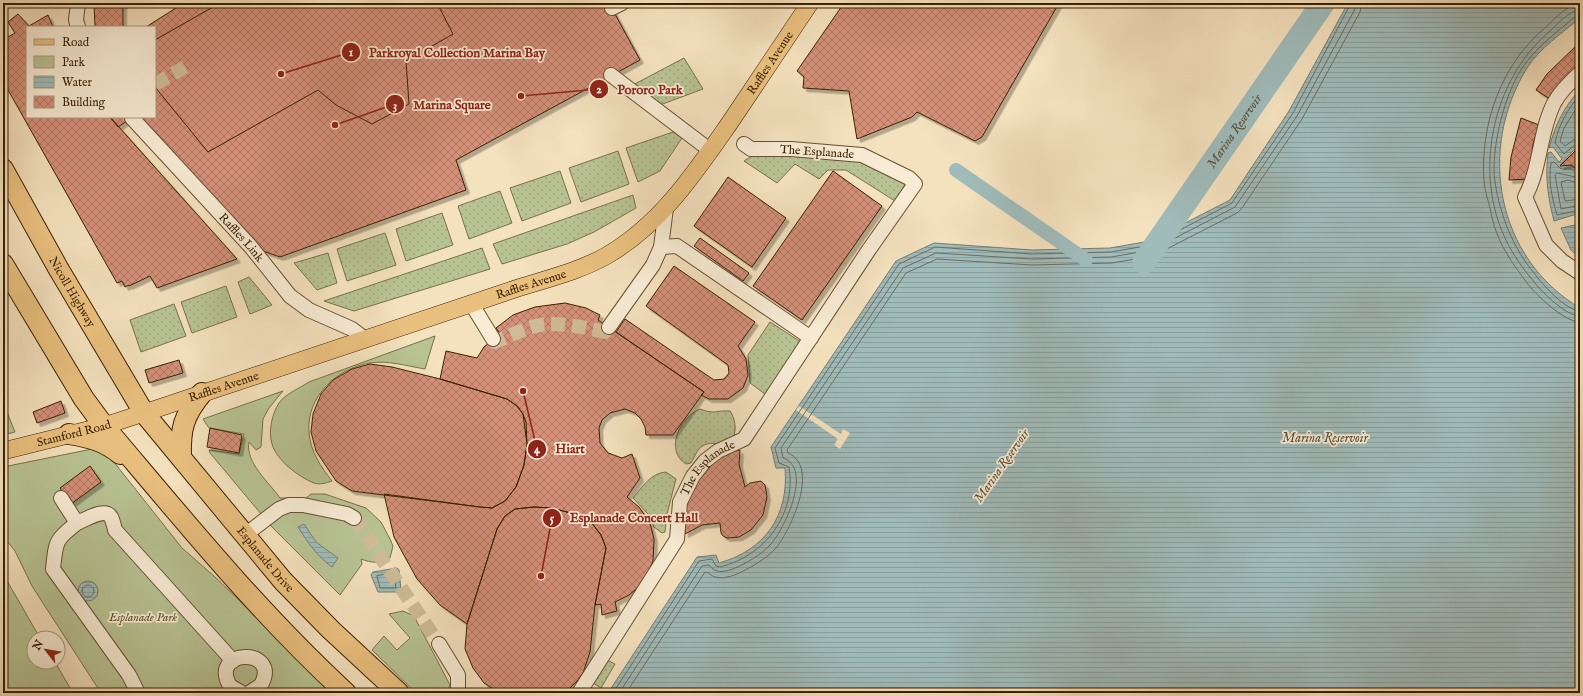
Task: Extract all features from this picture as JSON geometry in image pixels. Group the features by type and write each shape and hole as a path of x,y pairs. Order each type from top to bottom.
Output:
{"highway":[{"name":"Nicoll Highway","path":"3,169 58,268 144,413"},
{"path":"3,264 84,398 104,426 246,593 309,658 346,693"},
{"path":"180,457 181,430 189,408 202,393"},
{"name":"Esplanade Drive","path":"144,413 284,581 325,624 399,693"},
{"path":"69,434 102,441 116,450 150,480"}],"main road":[{"name":"Raffles Avenue","path":"144,413 471,303 578,270 606,256 631,239 666,208 710,151 810,3"},
{"name":"Stamford Road","path":"3,451 104,426 144,413"}],"street":[{"path":"78,3 76,20 78,26"},
{"path":"1580,72 1571,80 1554,103 1543,135 1533,184 1526,197 1546,245 1562,261 1580,273"},
{"path":"611,75 710,151"},
{"name":"Raffles Link","path":"132,118 251,247 290,296 309,310 352,329 365,339"},
{"name":"The Esplanade","path":"579,693 677,539 680,502 693,476 706,461 718,451 744,439 868,251 915,184 909,178 862,155 791,149 751,149 744,144"},
{"path":"609,327 653,265 661,247 666,208"},
{"path":"661,247 677,246 811,338"},
{"path":"471,303 493,339"},
{"path":"61,498 77,523"},
{"path":"245,535 279,509 289,505 303,505 347,514 354,518"},
{"path":"138,693 129,675 54,569 56,544 60,536 77,523 100,514 107,514 111,517 115,530 233,661"},
{"path":"439,644 458,675 458,693"},
{"path":"242,693 233,689 227,678 228,669 233,661 240,657 248,656 260,662 263,668 264,677 258,691"}],"green space":[{"path":"684,58 703,89 660,105 633,85"},
{"path":"673,132 682,138 660,171 638,182 626,148"},
{"path":"618,151 629,184 581,202 569,168"},
{"path":"796,152 868,161 907,181 895,201 846,170 828,170 819,179 795,164 777,183 744,161 755,154"},
{"path":"560,171 571,203 522,221 510,188"},
{"path":"500,191 512,223 469,239 458,206"},
{"path":"633,195 636,208 594,232 567,244 502,264 493,244"},
{"path":"442,213 453,245 406,261 396,229"},
{"path":"385,233 396,265 347,281 337,249"},
{"path":"482,248 490,269 354,311 324,301"},
{"path":"328,253 337,283 317,290 294,263"},
{"path":"249,277 272,305 250,314 238,282"},
{"path":"226,286 237,317 192,333 181,302"},
{"path":"174,304 186,336 141,352 130,320"},
{"path":"770,322 801,342 765,394 750,383 748,355"},
{"path":"435,336 425,369 384,362 370,363 347,371 326,386 313,407 309,419 309,432 311,446 324,470 332,481 318,484 314,483 295,473 289,468 275,450 270,434 273,417 277,407 285,397 309,382"},
{"path":"283,391 269,408 263,419 261,447 256,450 249,442 249,450 254,465 280,498 306,498 311,494 325,494 366,508 381,522 393,546 390,558 387,560 376,562 361,559 362,564 340,595 272,527 209,450 239,454 244,434 209,428 203,419"},
{"path":"3,402 15,432 3,435"},
{"path":"700,409 712,412 730,411 735,425 734,436 728,443 722,445 709,443 704,445 697,452 691,463 686,464 679,458 676,451 675,443 677,434 686,419"},
{"name":"Esplanade Park","path":"102,447 182,548 215,577 335,693 101,693 66,639 66,630 60,630 32,586 15,551 3,536 3,467"},
{"path":"666,472 676,479 667,514 665,532 662,533 654,527 649,515 633,498 643,485 651,478"},
{"path":"3,574 35,630 26,630 26,670 60,670 73,693 3,693"},
{"path":"403,611 414,616 450,685 446,693 416,693 372,650 384,636 397,650 410,638 389,614"},
{"path":"607,660 615,664 601,688 593,683"}],"water":[{"name":"Marina Reservoir","path":"1348,3 1580,3 1580,18 1552,41 1532,61 1511,100 1502,133 1500,166 1503,200 1513,231 1529,261 1552,287 1580,308 1580,693 608,693 697,557 716,555 719,563 735,557 761,540 771,529 778,516 783,501 785,468 776,468 771,447 896,261 934,243 1032,250 1110,248 1150,241 1230,200 1289,111"},
{"path":"1580,89 1580,146 1560,165 1571,165 1580,171 1580,213 1554,221 1548,187 1548,153 1551,152 1559,162 1562,159 1553,147 1549,148 1554,131 1561,117 1569,103"},
{"path":"1580,224 1580,258 1571,250 1561,228"},
{"path":"304,524 316,542 338,558 332,567 317,554 309,544 298,527"},
{"path":"397,568 399,570 401,590 397,592 378,592 371,575 373,572"},
{"path":"84,581 92,581 98,587 98,595 92,601 84,601 78,595 78,587"}],"pier":[{"path":"799,406 841,434 843,429 850,433 840,449 834,445 838,439 796,410"}],"building":[{"path":"94,3 125,3 123,6 123,26 95,26"},
{"path":"178,3 609,3 640,60 456,160 466,190 280,257 263,251 142,118 156,118 156,26 148,26 179,6"},
{"path":"220,3 437,3 453,34 406,61 409,104 372,124 336,105 318,90 208,152 156,88 156,39"},
{"path":"844,3 1059,3 982,137 975,141 917,112 912,117 857,139 849,91 803,88 804,77 797,71"},
{"path":"18,14 29,26 26,26 26,118 111,118 237,259 157,288 150,276 125,287 122,281 117,283 3,81 3,40 15,33 8,22"},
{"path":"48,15 53,26 29,26"},
{"path":"1576,46 1580,51 1580,71 1553,101 1536,90 1547,74"},
{"path":"111,118 132,118 118,127"},
{"path":"1521,118 1539,125 1533,144 1529,179 1509,180 1511,157"},
{"path":"1580,146 1580,171 1571,165 1560,166"},
{"path":"833,171 882,206 802,320 753,286"},
{"path":"728,177 786,218 752,267 694,226"},
{"path":"700,238 749,273 743,281 694,246"},
{"path":"674,266 755,322 738,346 746,359 748,375 743,388 728,399 709,399 701,395 704,392 616,332 625,319 714,380 724,379 729,373 728,365 646,306"},
{"path":"565,303 586,308 600,315 598,320 704,392 673,435 646,435 645,427 641,419 635,413 625,409 610,413 602,420 599,428 600,443 608,453 622,458 632,454 640,478 627,497 639,507 650,523 654,539 653,561 640,586 629,595 615,602 617,611 602,615 601,604 595,605 606,548 601,535 591,522 578,515 552,508 534,507 515,509 505,516 497,529 467,624 440,605 417,579 394,537 384,494 492,508 505,501 516,487 524,465 527,444 523,414 517,406 507,399 440,379 446,351 477,358 484,347 500,334 496,328 513,315 535,307"},
{"path":"179,360 183,373 149,383 145,370"},
{"path":"370,364 392,367 440,379 507,399 517,406 523,414 526,422 527,444 524,465 516,487 505,501 492,508 480,507 352,491 336,481 316,451 311,432 313,414 321,394 333,380 352,369"},
{"path":"61,401 65,413 37,423 33,412"},
{"path":"210,428 242,435 239,453 207,447"},
{"path":"740,450 739,464 745,487 750,483 761,481 765,485 767,497 763,515 751,530 739,537 727,538 723,536 721,533 720,523 702,525 685,534 683,515 687,502 699,478 717,459 730,452"},
{"path":"90,466 101,482 71,504 60,488"},
{"path":"534,507 552,508 578,515 591,522 601,535 606,548 595,605 590,652 583,673 565,693 500,693 484,683 473,668 465,649 467,624 497,529 505,516 515,509"}],"waterway":[{"name":"Marina Reservoir","path":"1144,262 1323,3"},
{"path":"956,170 1086,260"}],"tunnel":[{"path":"156,83 185,67"},
{"path":"493,339 495,342 522,330 543,324 571,325 605,332 609,327"},
{"path":"354,518 439,644"}],"place":[{"name":"Parkroyal Collection Marina Bay","path":"281,74"},
{"name":"Pororo Park","path":"521,96"},
{"name":"Marina Square","path":"335,125"},
{"name":"Hiart","path":"523,391"},
{"name":"Esplanade Concert Hall","path":"541,576"}]}
